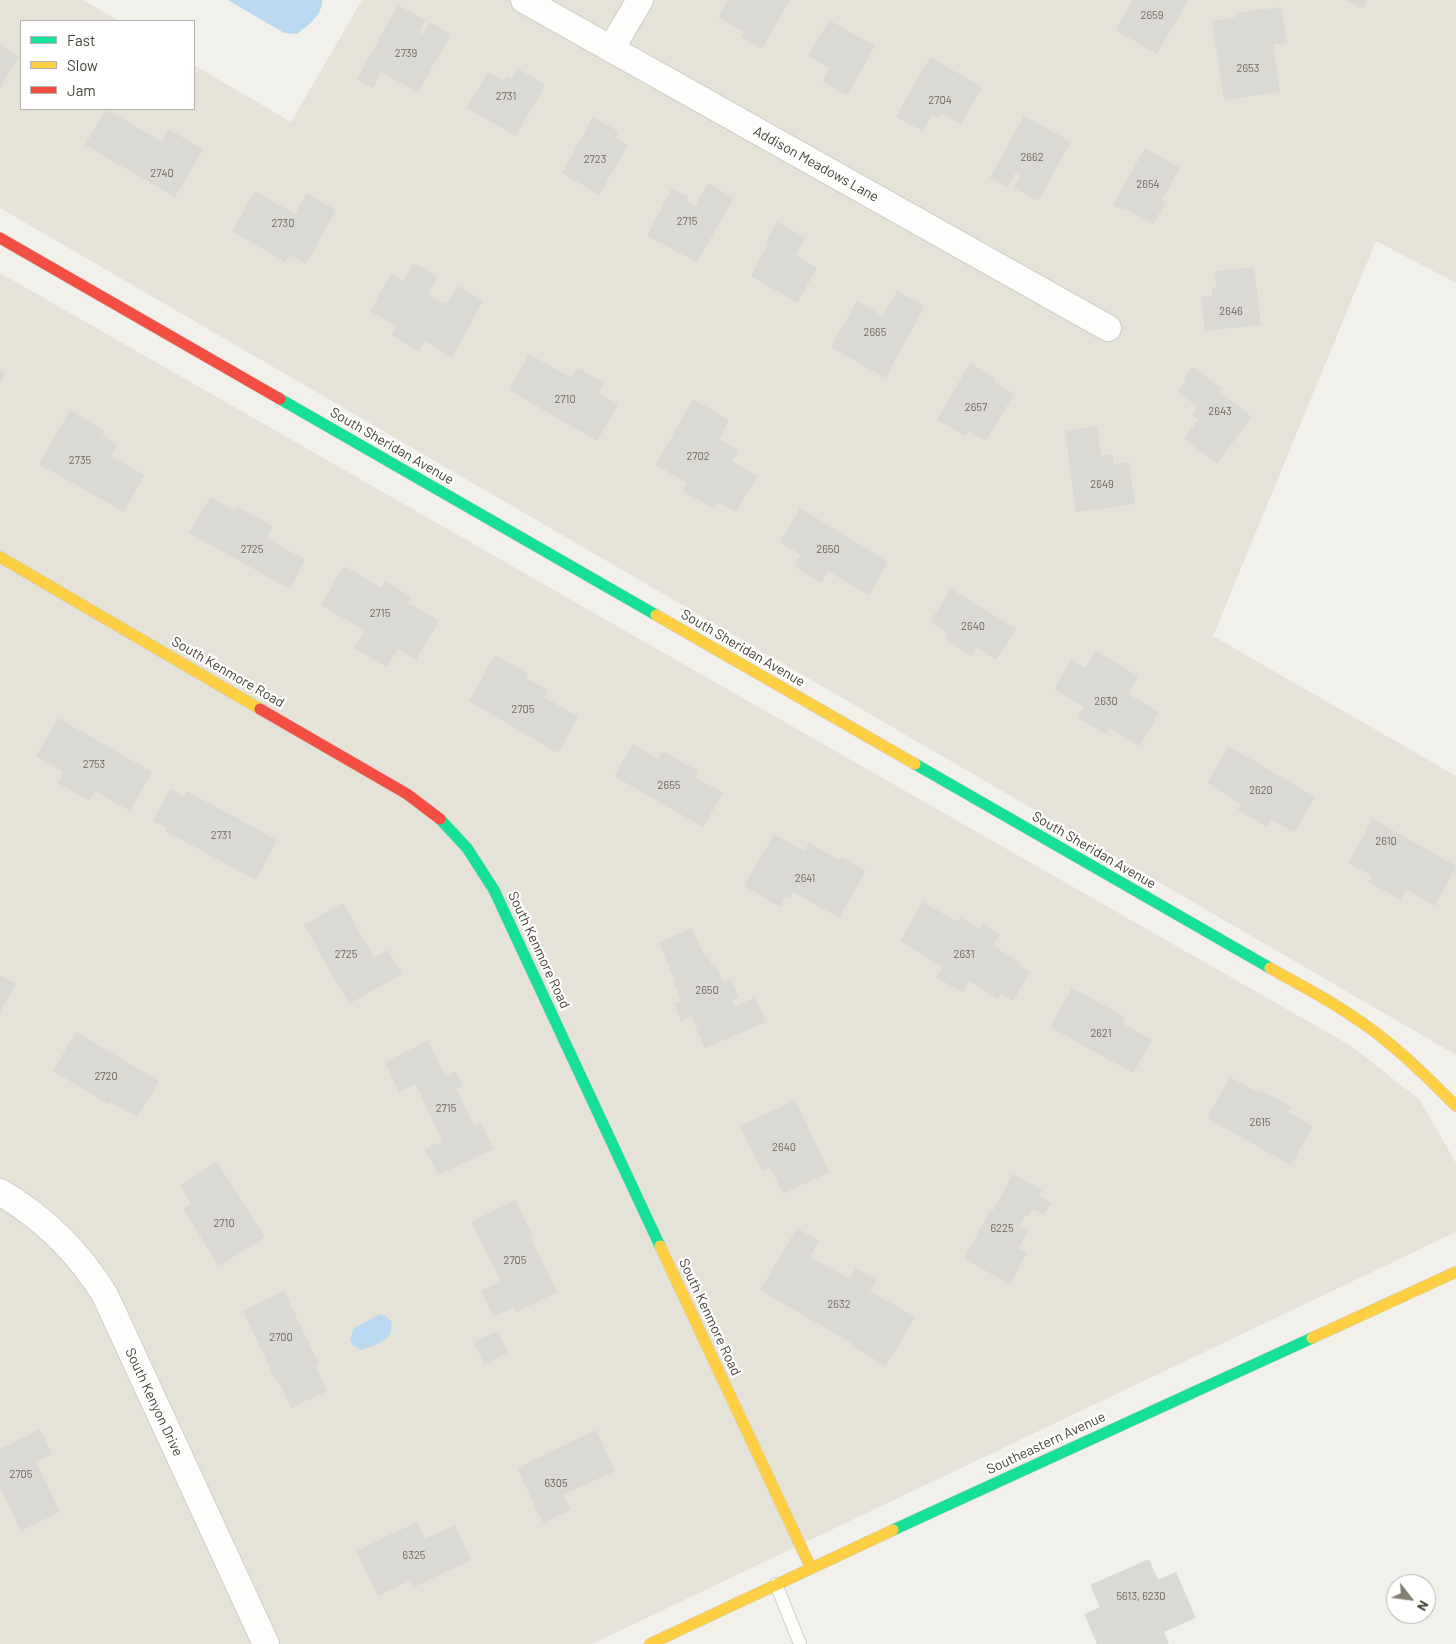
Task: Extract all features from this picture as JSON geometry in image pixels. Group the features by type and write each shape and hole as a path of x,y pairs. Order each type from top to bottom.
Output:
{"street":[{"name":"Addison Meadows Lane","path":"524,0 1108,328"},
{"path":"611,49 640,0"},
{"name":"South Sheridan Avenue","path":"0,238 1350,1014 1405,1056 1456,1106"},
{"name":"South Kenmore Road","path":"0,556 407,794 432,812 458,836 474,855 494,890 811,1568"},
{"name":"South Kenyon Drive","path":"0,1192 33,1213 69,1245 105,1295 266,1644"},
{"name":"Southeastern Avenue","path":"650,1644 776,1584 1456,1272"}],"lane":[{"path":"776,1584 800,1644"}],"shaded area":[{"path":"0,0 83,0 117,20 20,20 20,110 195,110 195,66 291,122 362,0 1456,0 1456,283 1376,241 1213,636 1456,776 1456,1055 0,208"},
{"path":"0,273 1351,1046 1419,1099 1456,1163 1456,1232 592,1644 0,1644"}],"water":[{"path":"228,0 322,0 322,5 320,11 310,24 297,34 284,33"},
{"path":"380,1314 386,1316 391,1321 392,1327 388,1337 362,1350 353,1346 350,1339 354,1328"}],"building":[{"path":"728,0 790,0 762,49 741,36 744,32 718,17"},
{"path":"1133,0 1188,0 1157,54 1115,30"},
{"path":"1346,0 1367,0 1363,9"},
{"path":"398,5 425,20 419,32 423,34 430,22 451,34 418,92 381,72 373,88 357,79"},
{"path":"1281,7 1287,43 1273,44 1280,92 1224,100 1212,21 1236,17 1235,13"},
{"path":"829,20 875,46 847,95 822,81 830,68 808,56"},
{"path":"0,45 19,56 0,89"},
{"path":"930,57 982,87 961,124 942,114 939,118 932,114 923,131 896,117"},
{"path":"517,68 545,85 516,136 467,108 488,72 504,81 507,76 511,79"},
{"path":"105,110 108,110 162,142 169,129 203,150 175,197 85,145"},
{"path":"1024,116 1071,142 1038,201 1014,188 1021,175 1016,172 1007,187 990,178"},
{"path":"593,117 619,132 616,138 628,145 599,195 562,173"},
{"path":"1145,148 1180,168 1162,199 1166,202 1153,224 1126,209 1125,211 1113,205"},
{"path":"708,183 734,198 697,262 647,236 672,188 688,197 686,201 695,206"},
{"path":"255,191 295,214 307,193 336,210 306,264 290,255 285,262 232,231"},
{"path":"777,222 806,238 795,255 817,268 797,303 751,276 768,244 765,243"},
{"path":"414,263 438,277 428,294 446,305 458,286 483,301 452,357 425,341 419,351 391,335 396,326 370,311 391,274 403,281"},
{"path":"1254,267 1261,325 1205,331 1201,297 1212,296 1212,288 1216,287 1215,271"},
{"path":"897,291 925,306 885,378 831,347 857,301 876,311 875,313 882,317"},
{"path":"529,354 572,378 578,368 604,383 598,393 618,404 597,441 509,390"},
{"path":"970,363 995,378 993,380 1014,394 986,441 969,431 966,436 937,420"},
{"path":"1193,367 1221,388 1219,391 1252,417 1217,463 1184,439 1198,420 1192,415 1198,407 1178,392 1186,381 1183,379"},
{"path":"0,370 6,373 0,384"},
{"path":"693,399 729,420 719,439 738,450 732,461 757,476 736,512 718,502 714,509 683,491 687,483 656,465"},
{"path":"70,410 105,431 102,436 117,445 111,456 144,475 124,512 39,464"},
{"path":"1097,426 1101,456 1113,454 1114,464 1129,462 1135,504 1076,512 1065,431"},
{"path":"210,497 234,510 237,507 273,526 266,538 305,560 290,589 189,533"},
{"path":"800,508 888,562 868,595 828,571 821,583 794,566 801,555 780,542"},
{"path":"344,566 381,588 385,581 411,597 408,603 439,621 416,660 398,649 387,667 354,648 365,631 321,605"},
{"path":"951,589 1016,629 996,660 977,648 972,656 945,639 948,633 930,622"},
{"path":"1096,651 1138,676 1128,694 1159,712 1140,746 1109,728 1106,734 1078,718 1084,707 1054,689 1071,659 1085,668"},
{"path":"495,655 527,673 525,677 548,690 544,697 578,717 558,753 469,701"},
{"path":"58,718 152,772 130,811 95,791 90,801 58,783 64,772 36,756"},
{"path":"633,744 658,759 663,751 698,771 695,777 723,793 703,827 614,776"},
{"path":"1229,746 1315,797 1294,832 1272,820 1267,827 1238,810 1241,804 1207,783"},
{"path":"170,789 184,797 187,791 277,840 256,880 165,831 166,828 153,821"},
{"path":"1373,819 1456,866 1435,906 1406,889 1400,900 1369,882 1372,876 1348,863"},
{"path":"774,834 804,851 809,843 839,860 841,857 866,871 839,918 793,892 790,898 786,896 780,907 744,886"},
{"path":"923,902 957,922 960,917 980,929 982,924 1000,935 993,946 1020,962 1018,965 1030,972 1013,1001 1001,994 998,999 969,981 963,993 936,977 943,967 900,941"},
{"path":"343,903 374,958 388,950 402,974 349,1004 304,925"},
{"path":"692,928 704,956 707,955 712,965 715,964 723,983 731,979 739,997 732,1000 735,1007 755,997 766,1022 705,1048 691,1016 681,1021 674,1004 682,1001 659,943"},
{"path":"0,975 16,984 0,1012"},
{"path":"1072,988 1125,1017 1122,1023 1152,1040 1133,1073 1050,1027"},
{"path":"76,1032 159,1081 137,1117 111,1102 110,1105 53,1071"},
{"path":"428,1041 445,1076 455,1071 463,1086 456,1089 474,1126 481,1123 493,1149 438,1175 425,1149 442,1141 416,1084 399,1092 385,1062"},
{"path":"1230,1077 1259,1093 1261,1090 1291,1107 1288,1112 1313,1126 1291,1165 1207,1118"},
{"path":"795,1100 829,1172 783,1194 770,1167 762,1171 740,1126"},
{"path":"217,1162 265,1237 219,1266 183,1209 192,1204 180,1185"},
{"path":"1013,1174 1042,1190 1039,1196 1051,1203 1044,1215 1033,1209 1029,1217 1025,1215 1019,1226 1028,1231 1018,1249 1027,1253 1010,1284 964,1259 990,1210 993,1211"},
{"path":"515,1200 533,1237 530,1238 557,1292 516,1312 514,1307 494,1317 481,1291 501,1281 471,1222"},
{"path":"797,1228 819,1241 810,1257 850,1279 856,1268 877,1280 870,1291 915,1317 886,1366 852,1346 853,1344 760,1290"},
{"path":"284,1291 319,1364 315,1365 327,1391 291,1408 243,1311"},
{"path":"498,1331 508,1353 484,1364 474,1342"},
{"path":"40,1429 52,1454 36,1462 60,1512 21,1531 0,1487 0,1449"},
{"path":"596,1430 615,1471 563,1495 571,1510 543,1523 517,1468"},
{"path":"417,1522 425,1539 455,1525 471,1560 414,1587 411,1580 378,1596 356,1551"},
{"path":"1149,1559 1158,1580 1176,1572 1196,1618 1164,1632 1169,1644 1097,1644 1084,1614 1100,1607 1090,1585"}],"traffic: fast":[{"path":"280,399 656,615"},
{"path":"915,764 1270,968"},
{"path":"440,819 467,848 494,890 660,1246"},
{"path":"893,1530 1312,1338"}],"traffic: slow":[{"path":"0,557 260,709"},
{"path":"656,615 915,764"},
{"path":"1270,968 1330,1002 1378,1034 1456,1106"},
{"path":"660,1246 811,1568"},
{"path":"1312,1338 1456,1272"},
{"path":"650,1644 893,1530"}],"traffic: jam":[{"path":"0,238 280,399"},
{"path":"260,709 407,794 440,819"}]}
